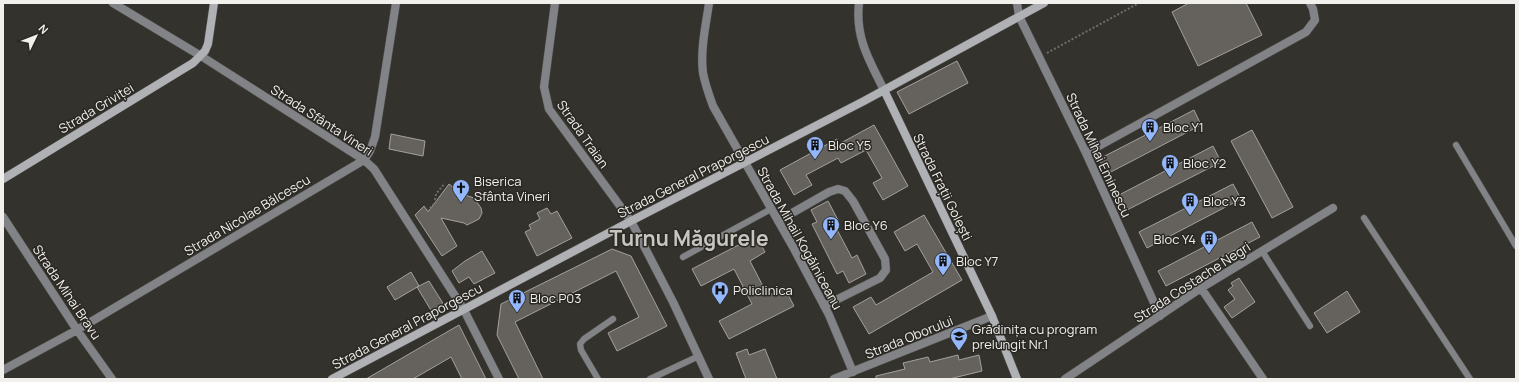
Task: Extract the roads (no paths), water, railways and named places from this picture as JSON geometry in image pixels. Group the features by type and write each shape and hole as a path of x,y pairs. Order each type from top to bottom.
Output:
{"main road":[{"path":"201,56 208,44 214,3"},
{"name":"Strada General Praporgescu","path":"332,379 631,221 884,90 1044,3"},
{"name":"Strada Griviței","path":"3,179 185,68 201,56"},
{"name":"Strada Frații Golești","path":"884,90 992,316 1016,379"}],"street":[{"name":"Strada Sfânta Vineri","path":"113,3 201,56 364,160 374,169 464,310 499,379"},
{"path":"364,160 370,151 375,137 396,3"},
{"name":"Strada Traian","path":"554,3 544,87 549,109 631,221 647,250 709,379"},
{"name":"Strada Mihail Kogălniceanu","path":"709,3 702,59 706,89 721,123 778,221 824,306 853,372"},
{"name":"Strada Frații Golești","path":"859,3 858,22 863,46 884,90"},
{"name":"Strada Mihai Eminescu","path":"1017,3 1019,16 1086,153 1160,316"},
{"path":"1086,153 1306,32 1315,20 1310,3"},
{"name":"Strada Nicolae Bălcescu","path":"3,370 77,330 364,160"},
{"path":"778,221 828,192 838,189 845,191 853,201 885,259 886,270 880,278 824,306"},
{"name":"Strada Costache Negri","path":"1065,379 1201,288 1333,208"},
{"name":"Strada Mihai Bravu","path":"3,217 77,330 112,379"},
{"path":"1201,288 1263,379"},
{"name":"Strada Oborului","path":"834,379 992,316"}],"lane":[{"path":"1456,145 1516,246"},
{"path":"683,257 771,209"},
{"path":"1364,218 1470,379"},
{"path":"1262,251 1310,326"},
{"path":"598,379 581,350 580,344 584,339 613,319"},
{"path":"650,379 699,356"}],"place":[{"name":"Bloc Y1","path":"1150,142"},
{"name":"Bloc Y5","path":"815,160"},
{"name":"Bloc Y2","path":"1170,178"},
{"name":"Biserica Sfânta Vineri","path":"461,203"},
{"name":"Bloc Y3","path":"1190,216"},
{"name":"Bloc Y6","path":"831,240"},
{"name":"Bloc Y4","path":"1209,254"},
{"name":"Bloc Y7","path":"943,276"},
{"name":"Policlinica","path":"720,305"},
{"name":"Bloc P03","path":"517,313"},
{"name":"Grădinița cu program prelungit Nr.1","path":"959,351"}],"district":[{"name":"Turnu Măgurele","path":"689,238"}]}
